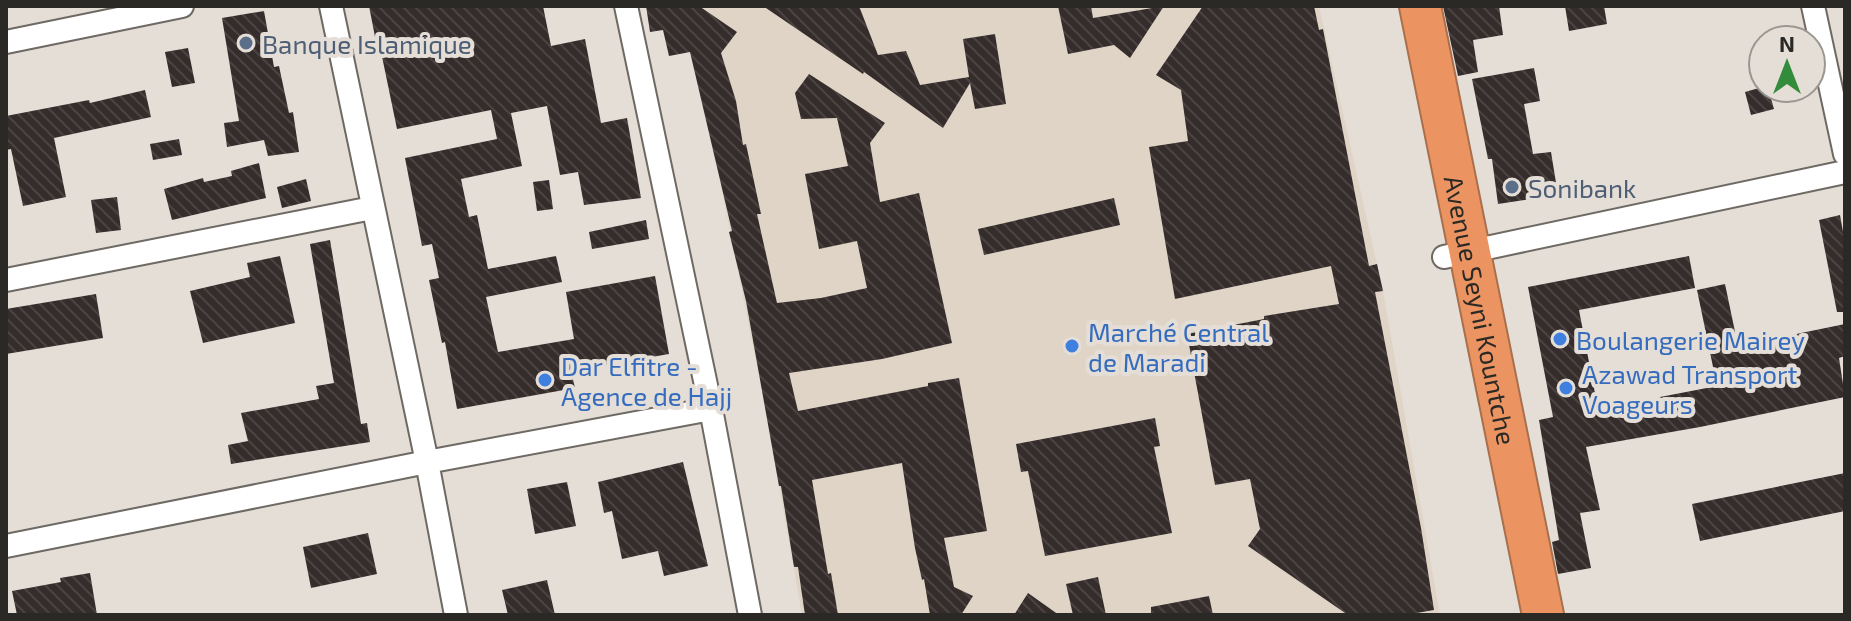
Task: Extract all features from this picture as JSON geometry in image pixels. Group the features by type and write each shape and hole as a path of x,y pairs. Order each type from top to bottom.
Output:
{"highway":[{"name":"Avenue Seyni Kountche","path":"1395,6 1543,615"},
{"name":"Avenue Seyni Kountche","path":"1420,6 1455,254 1517,615"}],"street":[{"path":"6,42 182,6"},
{"path":"331,6 456,615"},
{"path":"626,6 711,409 750,615"},
{"path":"1813,6 1845,154"},
{"path":"1455,254 1845,172"},
{"path":"6,280 372,208"},
{"path":"6,546 711,409"}],"shaded area":[{"name":"Marché Central de Maradi","path":"685,6 1319,6 1383,291 1440,615 802,615 764,401"}],"building":[{"path":"369,6 543,6 551,46 585,39 601,123 627,118 641,198 584,205 578,172 560,175 547,106 511,113 522,166 461,179 469,217 477,215 488,269 556,256 562,282 486,297 498,352 574,339 566,292 655,276 669,354 571,371 575,388 457,409 445,342 442,343 429,280 439,278 432,244 422,246 405,158 497,139 491,110 397,129"},
{"path":"646,6 699,6 737,32 721,53 736,101 743,145 746,144 761,214 757,214 777,303 867,288 857,241 819,249 805,174 848,166 837,118 801,119 795,93 809,74 885,123 870,143 880,202 919,193 952,343 882,359 789,373 798,411 959,378 987,531 944,538 954,587 973,596 961,615 930,615 915,548 902,463 812,480 838,615 805,615 746,301 729,232 732,231 690,52 669,56 663,30 650,32"},
{"path":"763,6 859,6 878,55 906,51 920,85 969,77 963,39 995,34 1006,104 975,109 970,83 943,128"},
{"path":"1058,6 1091,6 1093,18 1164,6 1130,58 1114,45 1068,54"},
{"path":"1203,6 1314,6 1319,30 1323,29 1369,266 1377,264 1383,291 1375,292 1434,610 1405,615 1348,615 1248,546 1260,529 1250,479 1215,485 1187,334 1264,319 1264,316 1339,304 1331,266 1175,299 1149,147 1188,141 1181,90 1156,75"},
{"path":"1443,6 1499,6 1503,35 1473,40 1478,72 1458,76"},
{"path":"1565,6 1604,6 1607,24 1569,31"},
{"path":"264,11 274,67 279,66 289,113 293,112 299,152 268,156 264,140 227,147 224,123 239,121 222,18"},
{"path":"188,48 195,83 172,87 165,52"},
{"path":"1534,68 1540,101 1524,104 1533,154 1551,152 1558,195 1498,204 1492,159 1488,159 1472,79"},
{"path":"145,90 151,117 54,138 66,197 23,206 11,149 6,150 6,116 89,100 90,103"},
{"path":"1748,104 1773,104 1774,109 1751,115"},
{"path":"179,139 182,155 153,160 150,144"},
{"path":"259,163 266,198 172,220 164,189 203,178 204,182 232,176 231,171"},
{"path":"306,179 311,201 282,208 277,187"},
{"path":"549,180 553,209 537,211 533,182"},
{"path":"117,197 121,230 96,233 91,200"},
{"path":"1114,198 1120,225 984,255 978,229"},
{"path":"1840,215 1845,243 1845,312 1837,312 1819,220"},
{"path":"646,220 649,239 592,249 589,232"},
{"path":"330,240 361,424 367,423 370,442 231,464 228,445 248,441 241,413 319,399 316,386 334,383 310,244"},
{"path":"280,256 295,323 203,343 190,291 250,277 247,263"},
{"path":"1689,256 1695,288 1579,310 1598,409 1717,386 1697,290 1725,284 1738,346 1845,324 1845,356 1839,358 1845,397 1586,447 1600,510 1580,513 1591,568 1558,574 1552,542 1559,540 1539,420 1553,417 1528,287"},
{"path":"96,294 103,338 6,354 6,309"},
{"path":"1155,418 1160,446 1154,447 1172,533 1045,556 1028,471 1021,472 1016,444"},
{"path":"683,462 708,566 664,576 658,551 622,559 612,511 604,513 598,482"},
{"path":"1845,473 1845,511 1700,541 1692,504"},
{"path":"567,482 576,526 535,534 527,489"},
{"path":"368,533 377,574 311,588 303,547"},
{"path":"90,573 97,615 17,615 12,591"},
{"path":"1098,577 1106,615 1073,615 1066,584"},
{"path":"547,580 555,615 508,615 502,590"},
{"path":"1028,593 1059,615 1014,615"},
{"path":"1209,596 1213,615 1151,615 1151,607"}],"place":[{"name":"Banque Islamique","path":"246,43"},
{"name":"Sonibank","path":"1512,187"},
{"name":"Boulangerie Mairey","path":"1560,339"},
{"name":"Marché Central de Maradi","path":"1072,346"},
{"name":"Dar Elfitre - Agence de Hajj","path":"545,380"},
{"name":"Azawad Transport Voageurs","path":"1566,388"}]}
